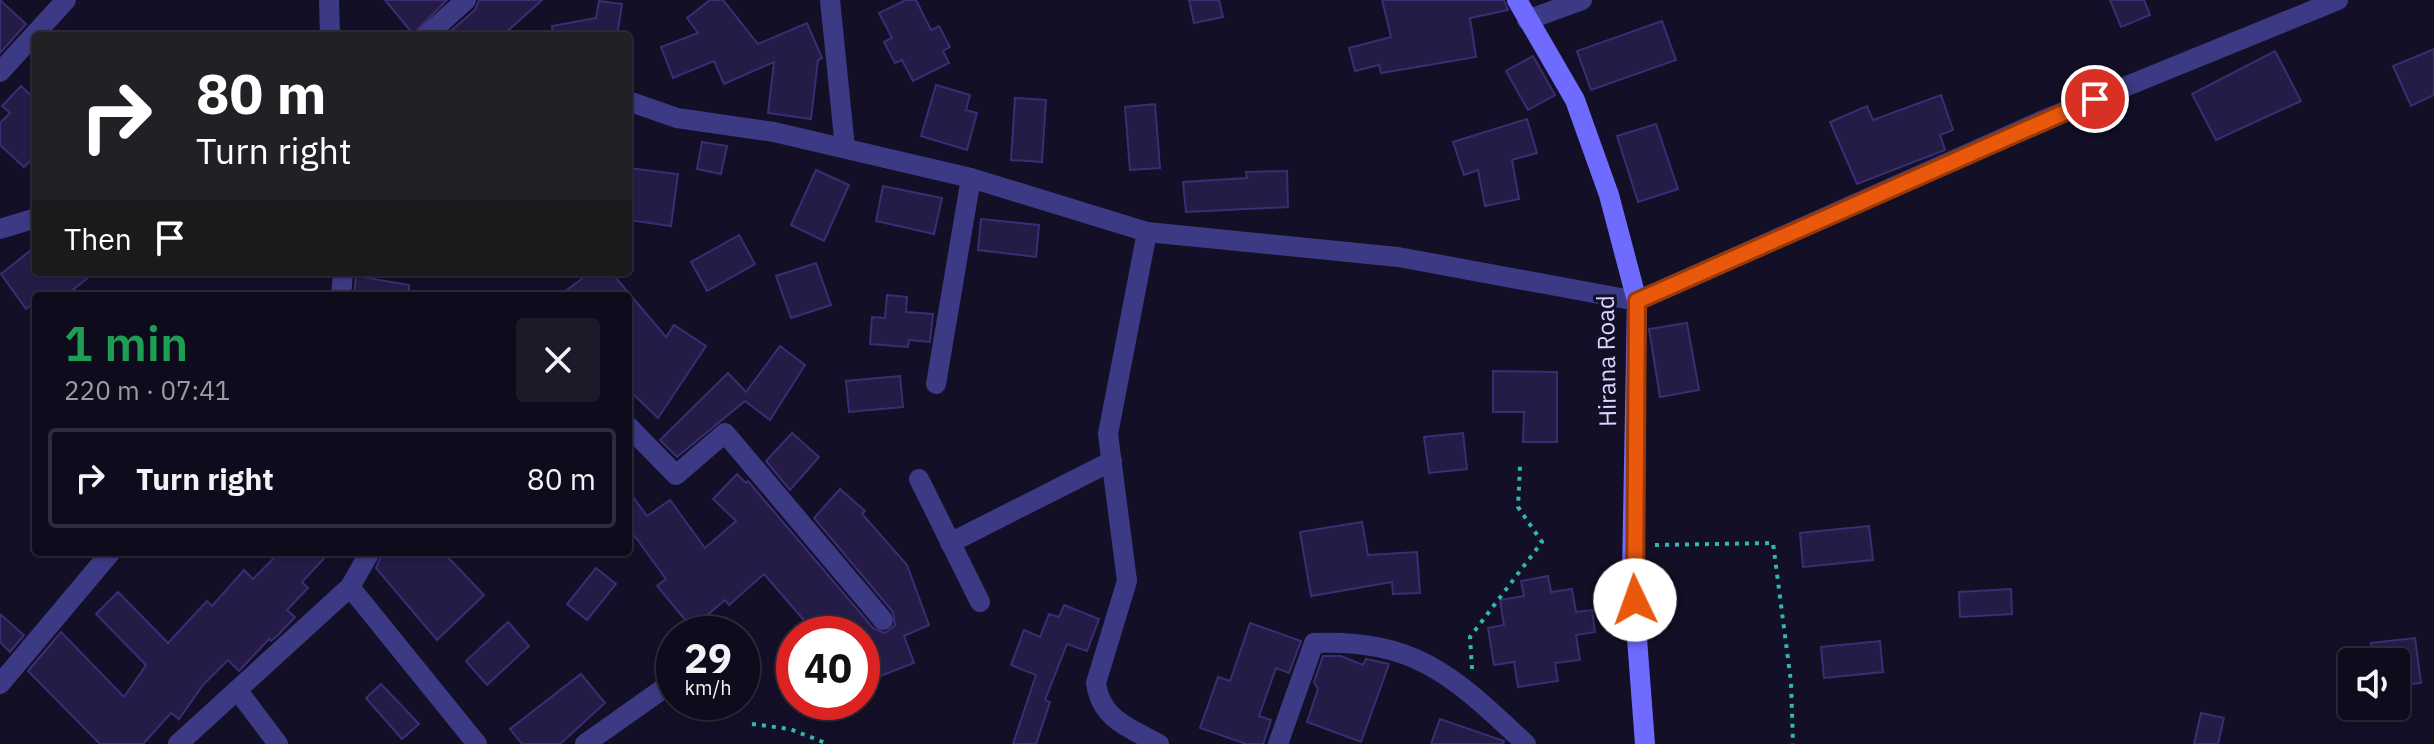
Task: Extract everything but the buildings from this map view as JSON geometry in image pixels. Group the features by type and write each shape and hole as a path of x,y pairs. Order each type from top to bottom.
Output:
{"street":[{"path":"37,32 66,0"},
{"path":"329,0 330,32"},
{"path":"430,32 466,0"},
{"path":"830,0 845,148"},
{"name":"Hirana Road","path":"1517,0 1575,100 1609,195 1637,301 1633,546 1645,744"},
{"path":"1527,20 1582,0"},
{"path":"632,102 677,118 774,132 971,178 1147,232 1398,257 1637,301 2041,121 2338,0"},
{"path":"0,72 32,37"},
{"path":"936,384 971,178"},
{"path":"0,229 32,219"},
{"path":"1147,232 1108,434 1127,581 1096,683 1098,701 1109,717 1159,744"},
{"path":"632,430 676,475 725,433 883,620"},
{"path":"950,543 1112,461"},
{"path":"919,479 980,602"},
{"path":"0,684 108,556"},
{"path":"178,744 350,587 368,556"},
{"path":"350,587 477,744"},
{"path":"1278,744 1314,643 1345,642 1405,651 1474,696 1526,744"},
{"path":"238,691 278,744"},
{"path":"585,744 656,694"}],"path":[{"path":"1474,696 1470,637 1542,542 1518,507 1520,466"},
{"path":"1633,546 1773,543 1791,682 1793,744"},
{"path":"752,724 790,729 828,744"}],"route":[{"path":"1635,600 1632,572 1637,301 1895,184 2095,99"}]}
